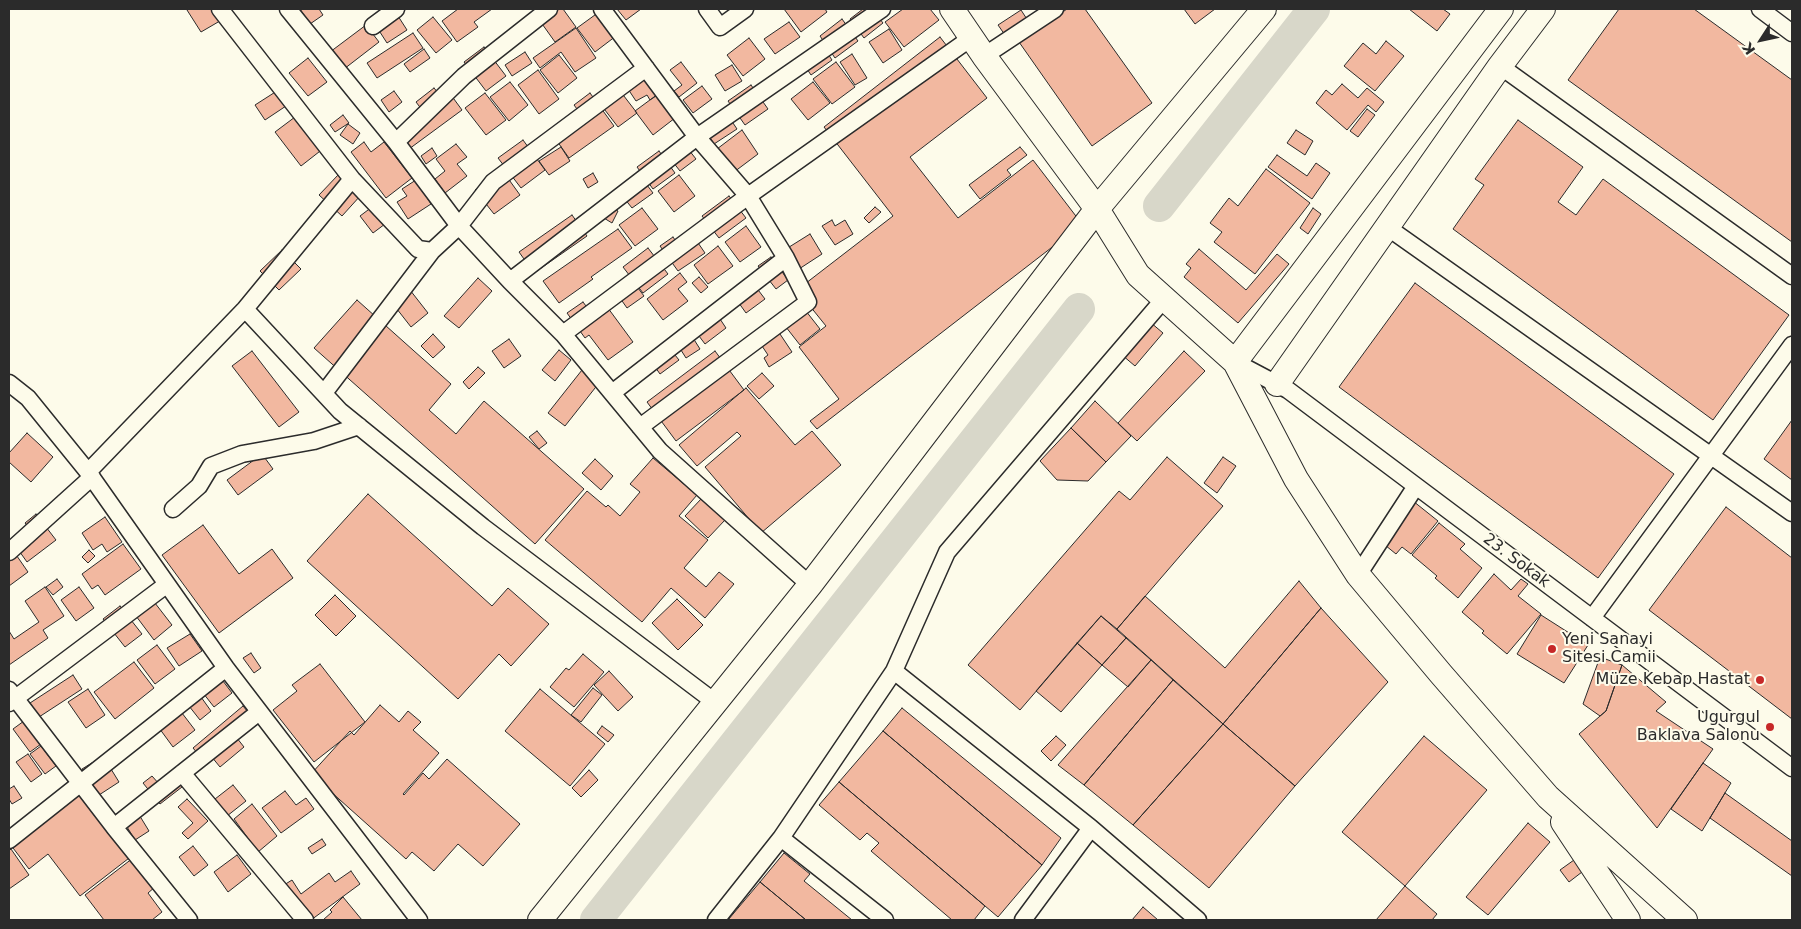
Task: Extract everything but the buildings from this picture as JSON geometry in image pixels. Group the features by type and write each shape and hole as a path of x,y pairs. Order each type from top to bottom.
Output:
{"street":[{"path":"220,9 352,178 418,249 432,251"},
{"path":"288,9 396,142 460,226 562,334 660,451 810,585"},
{"path":"373,26 396,9"},
{"path":"396,142 464,76 549,9"},
{"path":"602,9 697,137 748,196 786,258 808,302 640,427"},
{"path":"707,9 720,27 745,9"},
{"path":"510,281 697,137 882,9"},
{"path":"952,9 1097,209 1138,275 1235,362 1296,479 1358,575 1548,797 1684,920"},
{"path":"562,334 748,196 978,47 1055,9"},
{"path":"540,920 810,585 1097,209 1264,9"},
{"path":"1235,362 1501,9"},
{"path":"1277,384 1500,66 1543,9"},
{"path":"1760,9 1792,33"},
{"path":"1500,66 1792,276"},
{"path":"324,393 432,251 460,226 494,182 646,68"},
{"path":"9,552 90,474 245,309 352,178"},
{"path":"1387,227 1792,513"},
{"path":"612,393 786,258"},
{"path":"716,920 781,838 894,671 947,552 1164,299"},
{"path":"245,309 340,411 483,527 716,703"},
{"path":"1592,618 1792,345"},
{"name":"23. Sokak","path":"1235,362 1288,390 1792,768"},
{"path":"9,383 28,398 90,474 226,668 419,920"},
{"path":"173,509 199,486 211,466 242,454 314,441 359,426"},
{"path":"1358,575 1416,486"},
{"path":"166,585 11,697 189,920"},
{"path":"9,840 226,668"},
{"path":"894,671 1090,828 1198,920"},
{"path":"114,827 259,712"},
{"path":"182,774 305,920"},
{"path":"1548,797 1628,920"},
{"path":"1023,920 1090,828"},
{"path":"781,838 885,920"}],"waterway":[{"path":"1159,206 1314,9"},
{"path":"596,920 1079,309"}],"place":[{"name":"Yeni Sanayi Sitesi Camii","path":"1552,649"},
{"name":"Müze Kebap Hastat","path":"1760,680"},
{"name":"Ugurgul Baklava Salonu","path":"1770,727"}]}
